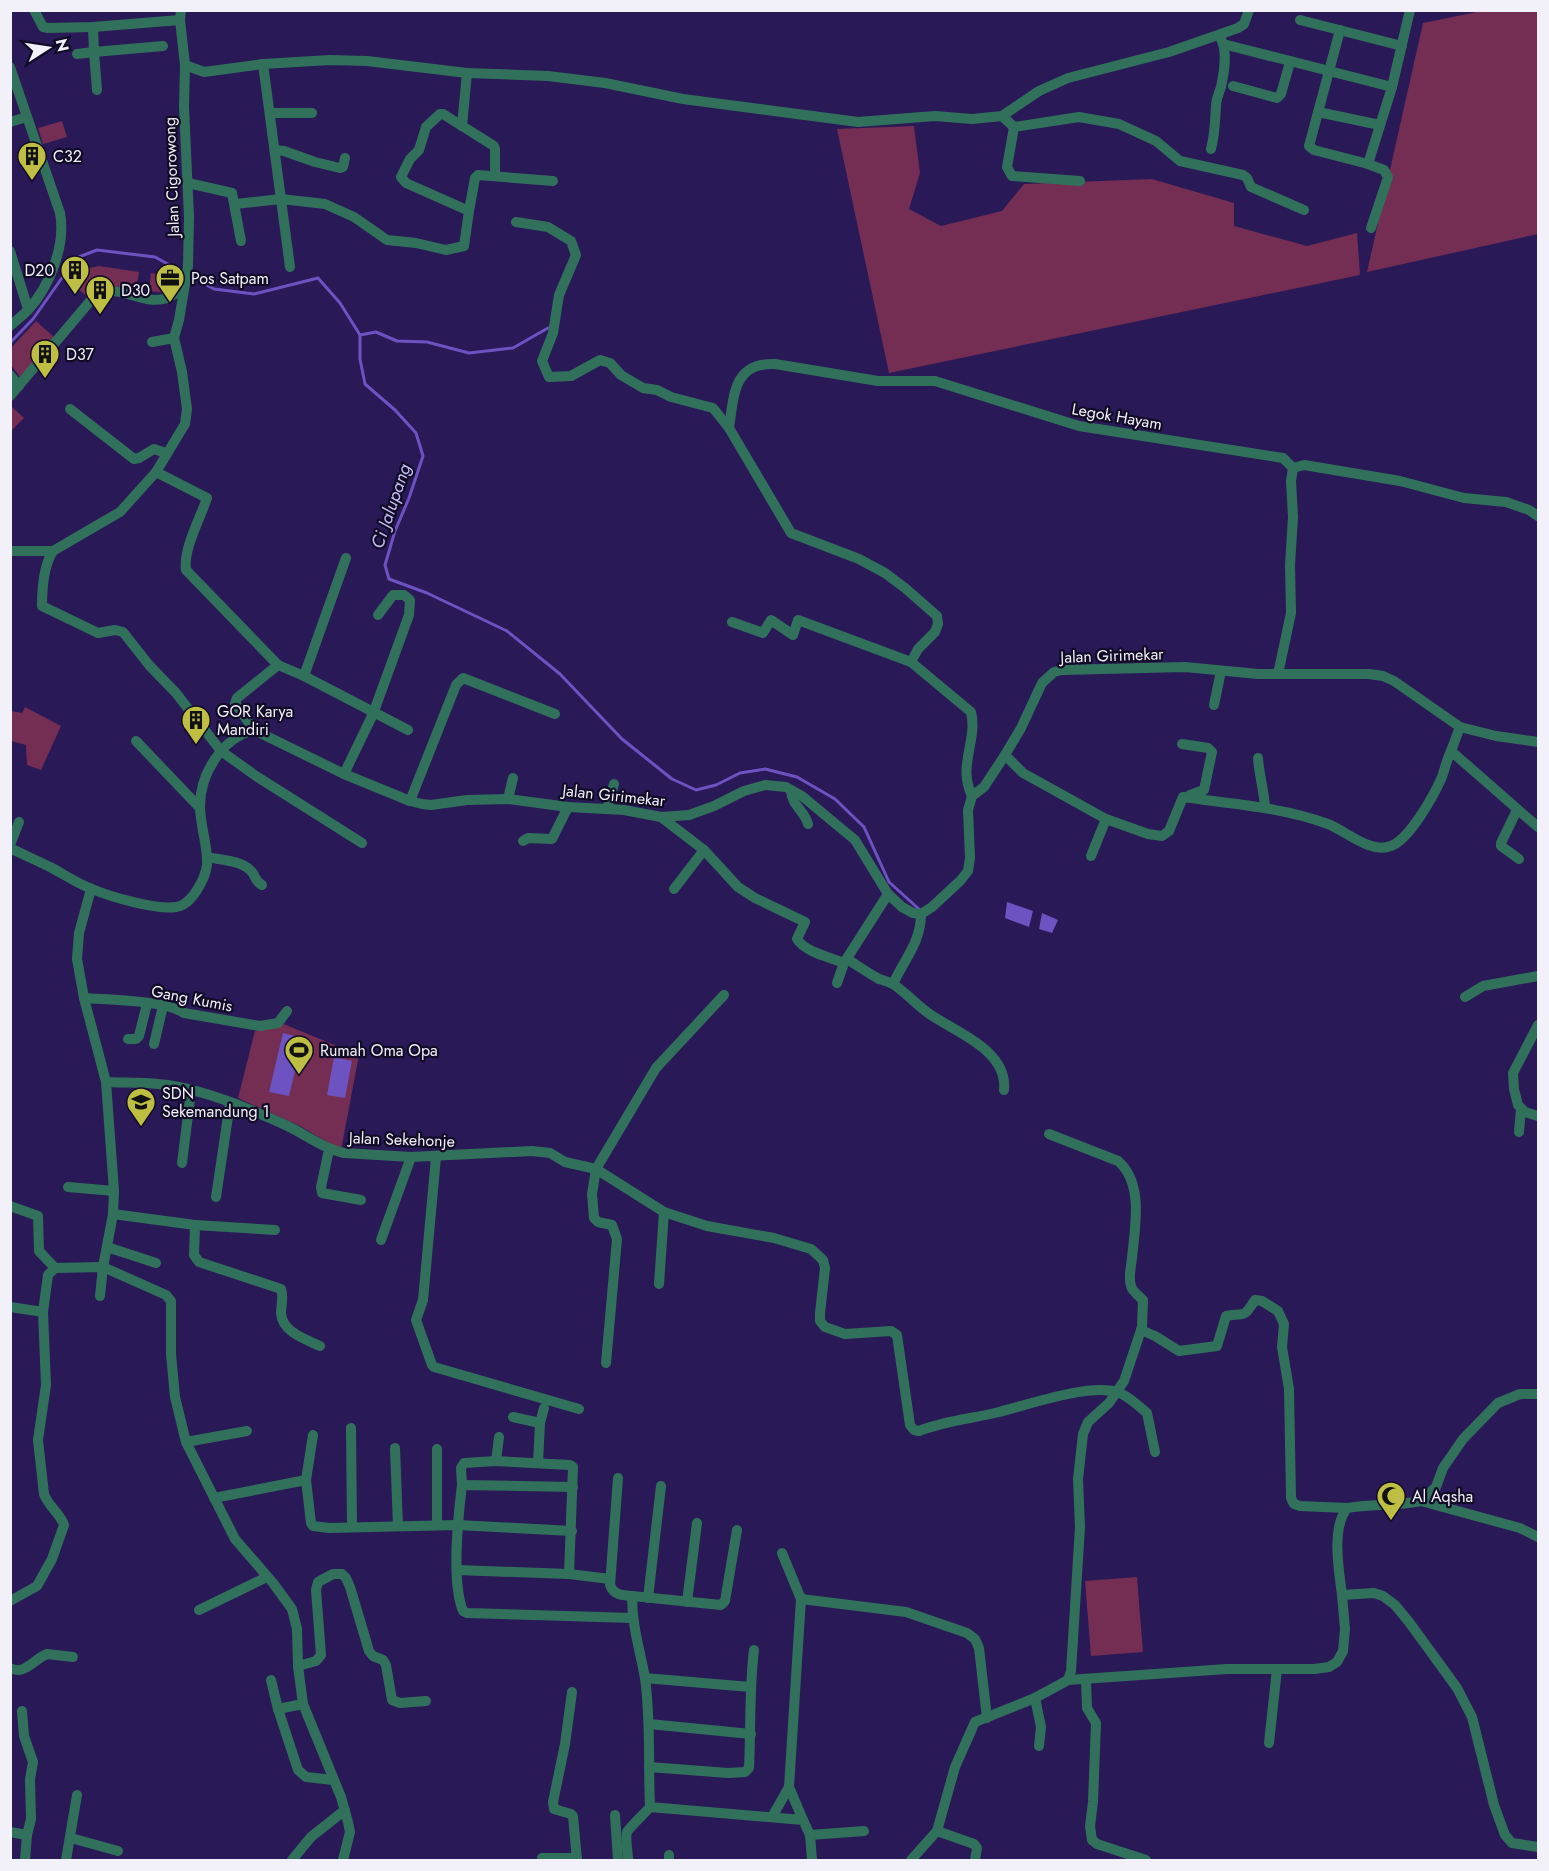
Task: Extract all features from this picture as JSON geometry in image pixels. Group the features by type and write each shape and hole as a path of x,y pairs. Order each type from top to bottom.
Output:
{"street":[{"path":"34,10 43,27 48,28 93,27 181,15"},
{"path":"185,65 204,72 263,64 330,60 367,61 467,74 548,76 582,80 683,99 858,122 935,116 972,119 1002,116 1040,91 1068,78 1169,52 1238,28 1244,24 1249,10"},
{"path":"1368,164 1392,87 1410,10"},
{"name":"Jalan Cigorowong","path":"53,551 120,512 156,472 188,416 182,372 174,338 188,266 185,65 181,15"},
{"path":"1300,20 1402,46"},
{"path":"93,27 97,90"},
{"path":"1340,30 1309,146 1314,150 1384,170 1388,177 1371,228"},
{"path":"1211,149 1224,58 1223,44 1217,34"},
{"path":"1223,44 1392,87"},
{"path":"77,54 163,46"},
{"path":"1233,86 1274,98 1281,94 1290,62"},
{"path":"263,64 290,267"},
{"path":"10,67 63,227 53,266 42,289 28,309 13,320"},
{"path":"462,126 467,74"},
{"path":"1318,112 1380,125"},
{"path":"270,113 312,113"},
{"path":"469,211 406,183 401,177 410,159 419,150 426,127 440,114 444,114 494,146 495,176"},
{"path":"1002,116 1014,127"},
{"path":"10,122 27,117"},
{"path":"1014,127 1078,117 1119,124 1156,141 1179,161 1243,175 1251,187 1304,210"},
{"path":"1014,127 1007,167 1012,176 1080,181"},
{"path":"275,150 284,150 315,162 340,168 345,158"},
{"path":"235,204 281,199 325,204 354,217 387,240 417,243 446,250 461,247 466,243 469,211 477,176 553,181"},
{"path":"188,183 230,191 234,196 241,241"},
{"path":"516,222 548,227 571,241 576,255 559,295 553,333 542,362 549,377 571,376 600,360 610,363 621,375 642,388 657,390 670,397 713,408 729,428 791,533 859,559 885,573 937,616 939,624 935,632 918,649 911,662"},
{"path":"10,251 28,309"},
{"path":"10,396 97,293 104,290 119,291 158,300 169,297 184,288"},
{"path":"152,342 174,338"},
{"name":"Legok Hayam","path":"729,428 736,385 748,369 761,363 878,381 935,381 1079,426 1283,458 1293,468 1304,465 1391,479 1464,498 1506,502 1539,516"},
{"path":"10,375 19,386"},
{"path":"70,409 134,459 154,449 166,453"},
{"path":"1278,674 1291,613 1290,565 1293,517 1291,481 1293,468"},
{"path":"156,472 207,498 193,535 186,569 278,665 408,730"},
{"path":"10,551 53,551 49,559 43,592 43,608 98,633 116,630 123,632 149,665 176,693 221,751 256,776 362,843"},
{"path":"304,676 346,558"},
{"path":"344,774 373,714 409,615 410,600 400,593 393,595 378,615"},
{"path":"732,622 763,633 771,620 793,635 798,620 911,662 971,712 972,731 965,765 972,796 968,810 970,858 968,871 933,907 921,914 919,934 913,950 893,984"},
{"path":"19,822 10,847 91,889 137,903 172,908 184,904 195,893 205,874 207,857 200,808 201,793 209,768 221,751 244,732 254,730 235,703 237,698 278,665"},
{"name":"Jalan Girimekar","path":"972,796 984,787 1005,755 1021,728 1042,683 1054,672 1076,668 1185,667 1278,674 1383,676 1394,681 1460,727 1496,736 1539,742"},
{"path":"1214,705 1221,671"},
{"path":"410,801 456,685 463,678 555,714"},
{"path":"1183,797 1248,807 1265,807 1298,814 1331,825 1371,846 1390,847 1399,843 1435,790 1460,727"},
{"name":"Jalan Girimekar","path":"254,730 344,774 410,801 431,805 467,800 508,799 662,817 688,815 714,806 744,791 765,785 786,787 802,796 855,840 888,894 902,907 913,913 921,914"},
{"path":"136,741 200,808"},
{"path":"1182,744 1208,748 1212,752 1203,792 1183,797"},
{"path":"1451,751 1539,827"},
{"path":"1005,755 1023,772 1106,819 1149,834 1162,836 1169,831 1183,797"},
{"path":"1258,758 1265,807"},
{"path":"508,799 513,778"},
{"path":"607,809 614,784"},
{"path":"791,790 793,800 806,817 808,824"},
{"path":"523,841 528,838 552,839 568,807"},
{"path":"1517,810 1501,846 1519,859"},
{"path":"662,817 704,850 738,887 767,905 805,922 796,939 798,942 813,951 846,961 893,984 917,1001 931,1015 945,1022 988,1053 999,1065 1005,1082 1004,1090"},
{"path":"1091,856 1106,819"},
{"path":"674,889 704,850"},
{"path":"207,857 238,863 246,867 256,882 262,885"},
{"path":"91,889 79,933 77,959 84,998 106,1082 114,1191 113,1214 100,1296"},
{"path":"837,982 846,961 888,894"},
{"path":"1466,997 1483,986 1539,976"},
{"path":"606,1363 617,1239 612,1225 598,1222 594,1218 592,1194 597,1170 656,1068 724,995"},
{"name":"Gang Kumis","path":"84,998 164,1006 184,1013 260,1026 278,1023 287,1011"},
{"path":"128,1039 136,1039 139,1036 147,1004"},
{"path":"154,1044 164,1006"},
{"path":"1519,1132 1521,1109 1514,1089 1513,1073 1539,1025"},
{"name":"Jalan Sekehonje","path":"106,1082 159,1084 191,1090 284,1124 329,1149 344,1153 411,1157 532,1151 550,1154 565,1162 597,1170 664,1212 707,1226 774,1238 811,1250 824,1260 820,1321 825,1327 846,1334 891,1331 897,1335 910,1425 914,1430 919,1431 955,1420 994,1413 1051,1398 1100,1390 1118,1392"},
{"path":"182,1163 191,1090"},
{"path":"216,1197 230,1103"},
{"path":"1521,1109 1539,1116"},
{"path":"1048,1134 1118,1161 1127,1169 1133,1180 1135,1198 1131,1289 1143,1300 1141,1330 1132,1362 1118,1392 1088,1422 1083,1434 1078,1479 1080,1527 1077,1577 1071,1671 1068,1680"},
{"path":"329,1149 321,1187 322,1193 361,1200"},
{"path":"381,1240 411,1157"},
{"path":"436,1157 423,1300 416,1320 432,1365 579,1409"},
{"path":"68,1187 114,1191"},
{"path":"10,1206 38,1216 39,1251 55,1268"},
{"path":"659,1284 664,1212"},
{"path":"113,1214 195,1225 275,1230"},
{"path":"195,1225 195,1259 281,1289 283,1294 282,1316 286,1327 320,1346"},
{"path":"107,1247 156,1263"},
{"path":"10,1601 37,1586 52,1559 64,1525 46,1501 38,1440 46,1385 43,1312 48,1275 55,1268 103,1267 166,1295 171,1301 171,1354 175,1397 186,1442 235,1539 292,1609 297,1629 298,1666 303,1704 345,1810 350,1832 343,1860"},
{"path":"1141,1330 1179,1351 1216,1346 1226,1317 1246,1313 1255,1300 1263,1301 1278,1311 1285,1328 1282,1347 1289,1389 1291,1498 1294,1504 1347,1508 1421,1501 1520,1528 1539,1537"},
{"path":"10,1307 43,1312"},
{"path":"1118,1392 1147,1413 1155,1452"},
{"path":"1421,1501 1436,1487 1443,1468 1463,1439 1498,1403 1520,1394 1539,1394"},
{"path":"538,1463 540,1423 544,1408"},
{"path":"513,1416 540,1423"},
{"path":"351,1428 351,1527"},
{"path":"186,1442 248,1431"},
{"path":"313,1435 306,1480 313,1526 458,1525 572,1531"},
{"path":"496,1461 499,1437"},
{"path":"395,1448 398,1526"},
{"path":"437,1449 437,1525"},
{"path":"569,1574 573,1467 496,1461 464,1462 461,1468 457,1570 461,1606 467,1613 632,1618"},
{"path":"618,1478 610,1579 614,1593 721,1605 725,1601 737,1530"},
{"path":"213,1498 306,1480"},
{"path":"462,1485 573,1486"},
{"path":"648,1598 661,1486"},
{"path":"910,1860 937,1831 955,1767 975,1722 1035,1698 1068,1680 1227,1669 1314,1669 1329,1667 1337,1662 1343,1651 1344,1642 1337,1553 1341,1516 1347,1508"},
{"path":"687,1602 697,1523"},
{"path":"772,1817 789,1787 801,1599 782,1553"},
{"path":"457,1570 569,1574 610,1579"},
{"path":"298,1666 316,1661 321,1655 316,1590 318,1582 333,1574 342,1574 350,1587 369,1651 373,1656 383,1660 386,1665 392,1700 400,1703 426,1701"},
{"path":"199,1610 267,1577"},
{"path":"1342,1595 1374,1593 1383,1596 1395,1605 1409,1622 1457,1688 1472,1717 1494,1805 1505,1835 1512,1843 1539,1847"},
{"path":"628,1860 628,1829 639,1821 650,1807 649,1724 645,1678 632,1618 632,1596"},
{"path":"801,1599 906,1612 967,1633 975,1640 979,1648 987,1718"},
{"path":"649,1767 728,1773 745,1772 749,1768 750,1687 754,1650"},
{"path":"10,1668 22,1671 47,1654 73,1657"},
{"path":"1269,1743 1277,1669"},
{"path":"645,1678 750,1687"},
{"path":"272,1680 278,1709 301,1775 333,1780"},
{"path":"1086,1680 1087,1708 1096,1723 1090,1826 1092,1840 1097,1844 1146,1860"},
{"path":"542,1858 577,1859 573,1816 554,1809 553,1802 565,1744 572,1692"},
{"path":"1035,1698 1041,1727 1039,1746"},
{"path":"278,1709 303,1704"},
{"path":"22,1711 24,1736 33,1762 30,1779 31,1819 25,1860"},
{"path":"649,1724 751,1734"},
{"path":"789,1787 810,1835 812,1860"},
{"path":"66,1860 77,1795"},
{"path":"650,1807 803,1820"},
{"path":"292,1860 311,1837 345,1810"},
{"path":"615,1815 618,1860"},
{"path":"810,1835 864,1831"},
{"path":"937,1831 974,1844 977,1848 975,1860"},
{"path":"10,1832 27,1835"},
{"path":"71,1838 118,1851"}],"shaded area":[{"path":"1482,11 1538,11 1538,234 1367,272 1423,23"},
{"path":"62,121 67,137 43,144 38,128"},
{"path":"914,126 920,173 909,209 941,226 1002,211 1024,184 1152,179 1234,203 1234,226 1307,246 1357,233 1360,275 889,373 837,129"},
{"path":"99,266 139,272 136,289 100,285 88,297 72,284 89,268"},
{"path":"151,273 172,277 173,282 166,293 149,291"},
{"path":"36,321 54,337 20,377 11,365 11,348"},
{"path":"10,407 24,418 11,431"},
{"path":"25,707 61,726 41,770 27,765 26,745 11,741 11,711 22,713"},
{"path":"1007,902 1033,911 1029,927 1005,918"},
{"path":"1042,913 1058,920 1052,933 1039,929"},
{"name":"Rumah Oma Opa","path":"281,1023 359,1055 341,1150 300,1126 238,1098 255,1031"},
{"path":"283,1033 303,1038 289,1096 269,1092"},
{"path":"334,1057 352,1061 345,1098 327,1095"},
{"path":"1137,1577 1143,1652 1091,1656 1085,1581"}],"waterway":[{"name":"Ci Jalupang","path":"10,343 33,319 76,258 97,250 155,257 214,289 254,294 318,278 340,303 360,335 360,359 365,384 395,410 416,433 423,456 385,565 389,579 427,593 507,631 560,674 622,739 672,779 696,790 716,785 740,773 765,769 797,777 835,799 864,827 889,882 920,910"},
{"path":"360,335 376,332 397,341 427,342 469,353 513,348 548,328"}],"place":[{"name":"C32","path":"32,182"},
{"name":"D20","path":"75,296"},
{"name":"Pos Satpam","path":"170,304"},
{"name":"D30","path":"100,316"},
{"name":"D37","path":"45,380"},
{"name":"GOR Karya Mandiri","path":"196,746"},
{"name":"Rumah Oma Opa","path":"299,1076"},
{"name":"SDN Sekemandung 1","path":"141,1128"},
{"name":"Al Aqsha","path":"1391,1522"}]}
